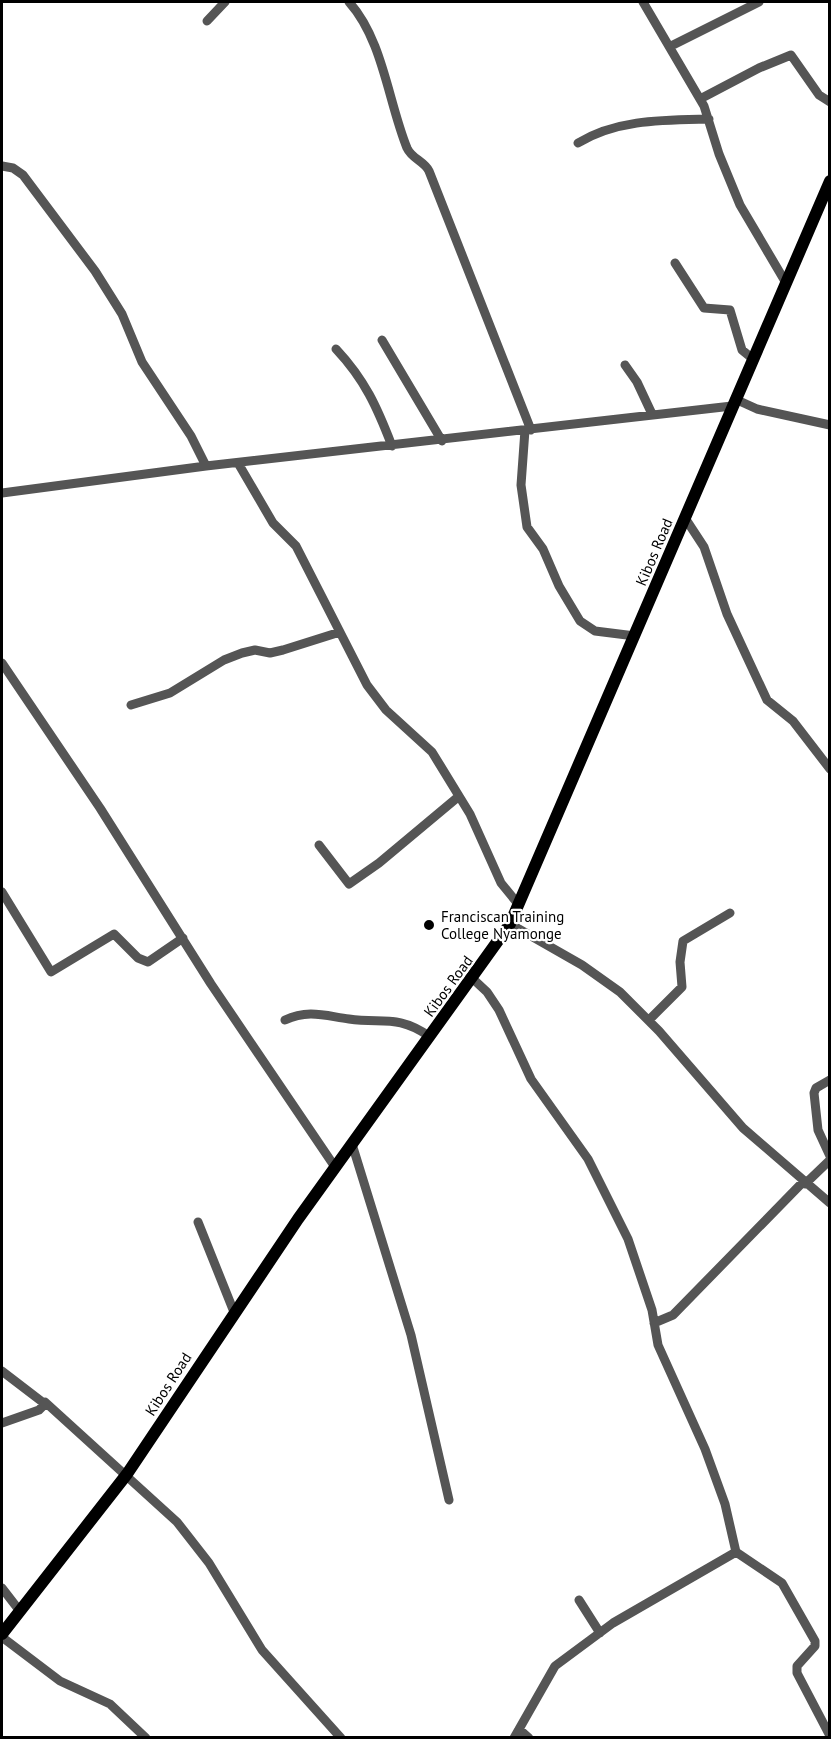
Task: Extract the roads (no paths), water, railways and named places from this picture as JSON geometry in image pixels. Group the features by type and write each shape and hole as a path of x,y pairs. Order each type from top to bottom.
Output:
{"main road":[{"name":"Kibos Road","path":"2,1636 127,1474 234,1312 510,924 733,403 786,283 825,204 830,181"}],"street":[{"path":"207,21 225,2"},
{"path":"349,2 362,18 380,63 407,148 429,171 528,430 521,485 527,527 543,549 559,586 580,621 596,631 635,636"},
{"path":"643,2 671,46 700,99 740,205 786,283"},
{"path":"671,46 759,2"},
{"path":"700,99 759,68 791,55 819,95 830,102"},
{"path":"578,143 612,128 649,121 709,119"},
{"path":"2,166 13,168 23,176 95,271 122,314 142,362 191,436 206,466"},
{"path":"675,263 704,308 730,310 742,350 753,359"},
{"path":"382,340 442,441"},
{"path":"336,349 357,372 369,391 393,446"},
{"path":"625,365 637,382 652,414"},
{"path":"2,493 206,466 442,441 733,403 830,425"},
{"path":"238,463 273,523 296,546 358,671 376,699 432,752 470,813 501,883 519,905"},
{"path":"685,518 704,547 727,614 767,700 793,721 830,769"},
{"path":"131,705 170,693 224,660 242,653 255,650 270,653 340,632"},
{"path":"2,666 100,808 335,1167"},
{"path":"319,845 349,884 379,863 458,797"},
{"path":"2,892 51,972 114,934 138,958 148,962 183,938"},
{"path":"649,1020 682,987 681,950 686,937 730,913"},
{"path":"510,924 604,980 649,1020 742,1128 830,1203"},
{"path":"472,978 499,1010 531,1079 588,1160 628,1239 654,1323 658,1345 664,1362 695,1423 721,1493 736,1552 782,1583 804,1620 815,1646 797,1666 797,1673 830,1736"},
{"path":"285,1020 305,1013 348,1019 387,1019 415,1028 429,1036"},
{"path":"654,1323 673,1315 830,1158 819,1130 814,1093 816,1088 830,1080"},
{"path":"352,1144 411,1335 449,1500"},
{"path":"198,1222 234,1312"},
{"path":"2,1371 45,1402 127,1474 194,1542 262,1650 341,1737"},
{"path":"2,1423 43,1408 45,1402"},
{"path":"529,1737 517,1733 551,1671 600,1633 659,1595 736,1552"},
{"path":"2,1588 20,1610"},
{"path":"579,1600 600,1633"},
{"path":"2,1636 52,1676 110,1704 146,1737"}],"place":[{"name":"Franciscan Training College Nyamonge","path":"429,925"}]}
